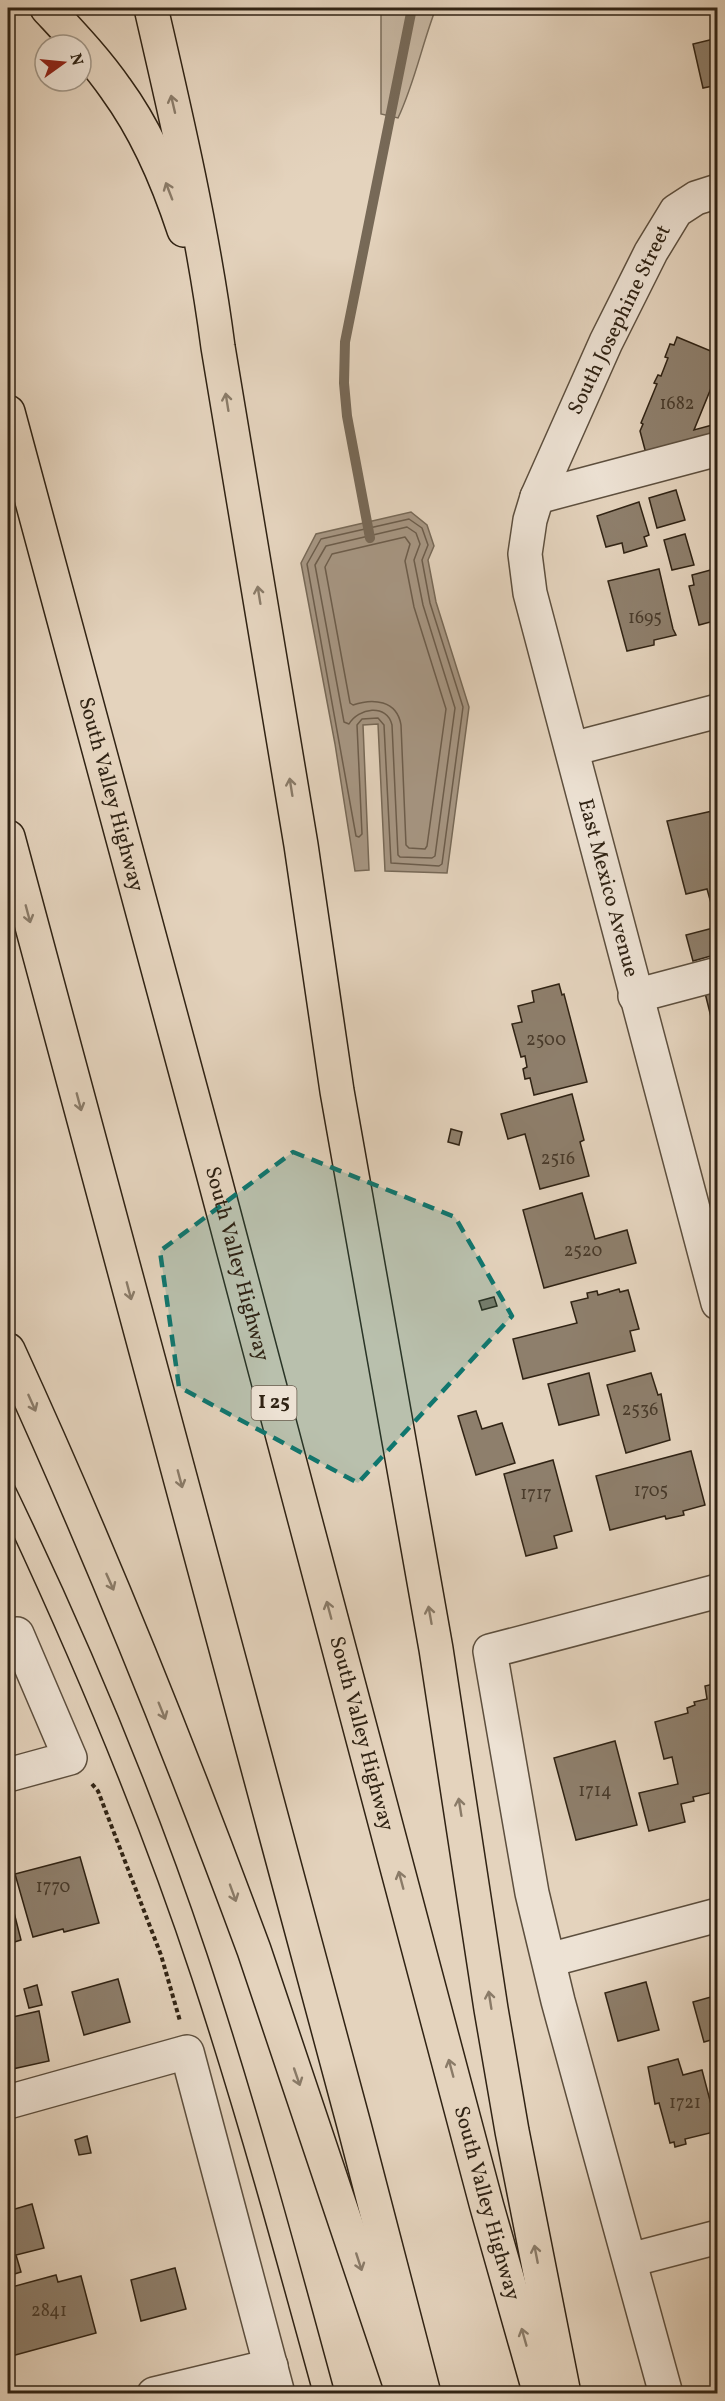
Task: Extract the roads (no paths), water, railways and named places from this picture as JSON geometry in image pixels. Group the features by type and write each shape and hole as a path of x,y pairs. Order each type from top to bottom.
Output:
{"highway":[{"path":"47,8 96,62 117,90 152,153 181,223 218,347"},
{"path":"151,8 196,205 208,269 218,347 301,845 337,1091 436,1649 491,2009 514,2142 564,2394"},
{"name":"South Valley Highway","path":"8,412 212,1169 484,2195 540,2394"},
{"path":"8,837 354,2125 424,2394"},
{"path":"8,1350 115,1593 222,1865 254,1950 403,2394"}],"street":[{"name":"South Josephine Street","path":"542,485 606,342 667,224 682,205 717,191"},
{"path":"542,485 717,449"},
{"name":"East Mexico Avenue","path":"542,485 526,536 526,571 636,996 709,1234 717,1303"},
{"path":"572,749 717,711"},
{"path":"636,996 717,974"},
{"path":"666,2394 558,2001 532,1893 490,1651 717,1591"},
{"path":"8,1775 70,1758 17,1634"},
{"path":"549,1960 717,1915"},
{"path":"8,2102 187,2052 275,2380 154,2394"},
{"path":"630,2260 717,2236"}],"water":[{"path":"411,512 427,525 434,546 428,560 436,602 469,707 447,873 385,871 378,724 363,725 369,870 355,871 335,744 301,563 316,534"}],"waterway":[{"path":"370,538 347,416 344,383 345,342 412,8"}],"tram line":[{"path":"8,1472 90,1650 140,1770 186,1892 225,2008 258,2118 335,2394"},
{"path":"8,1524 107,1749 172,1921 209,2030 313,2394"}]}
